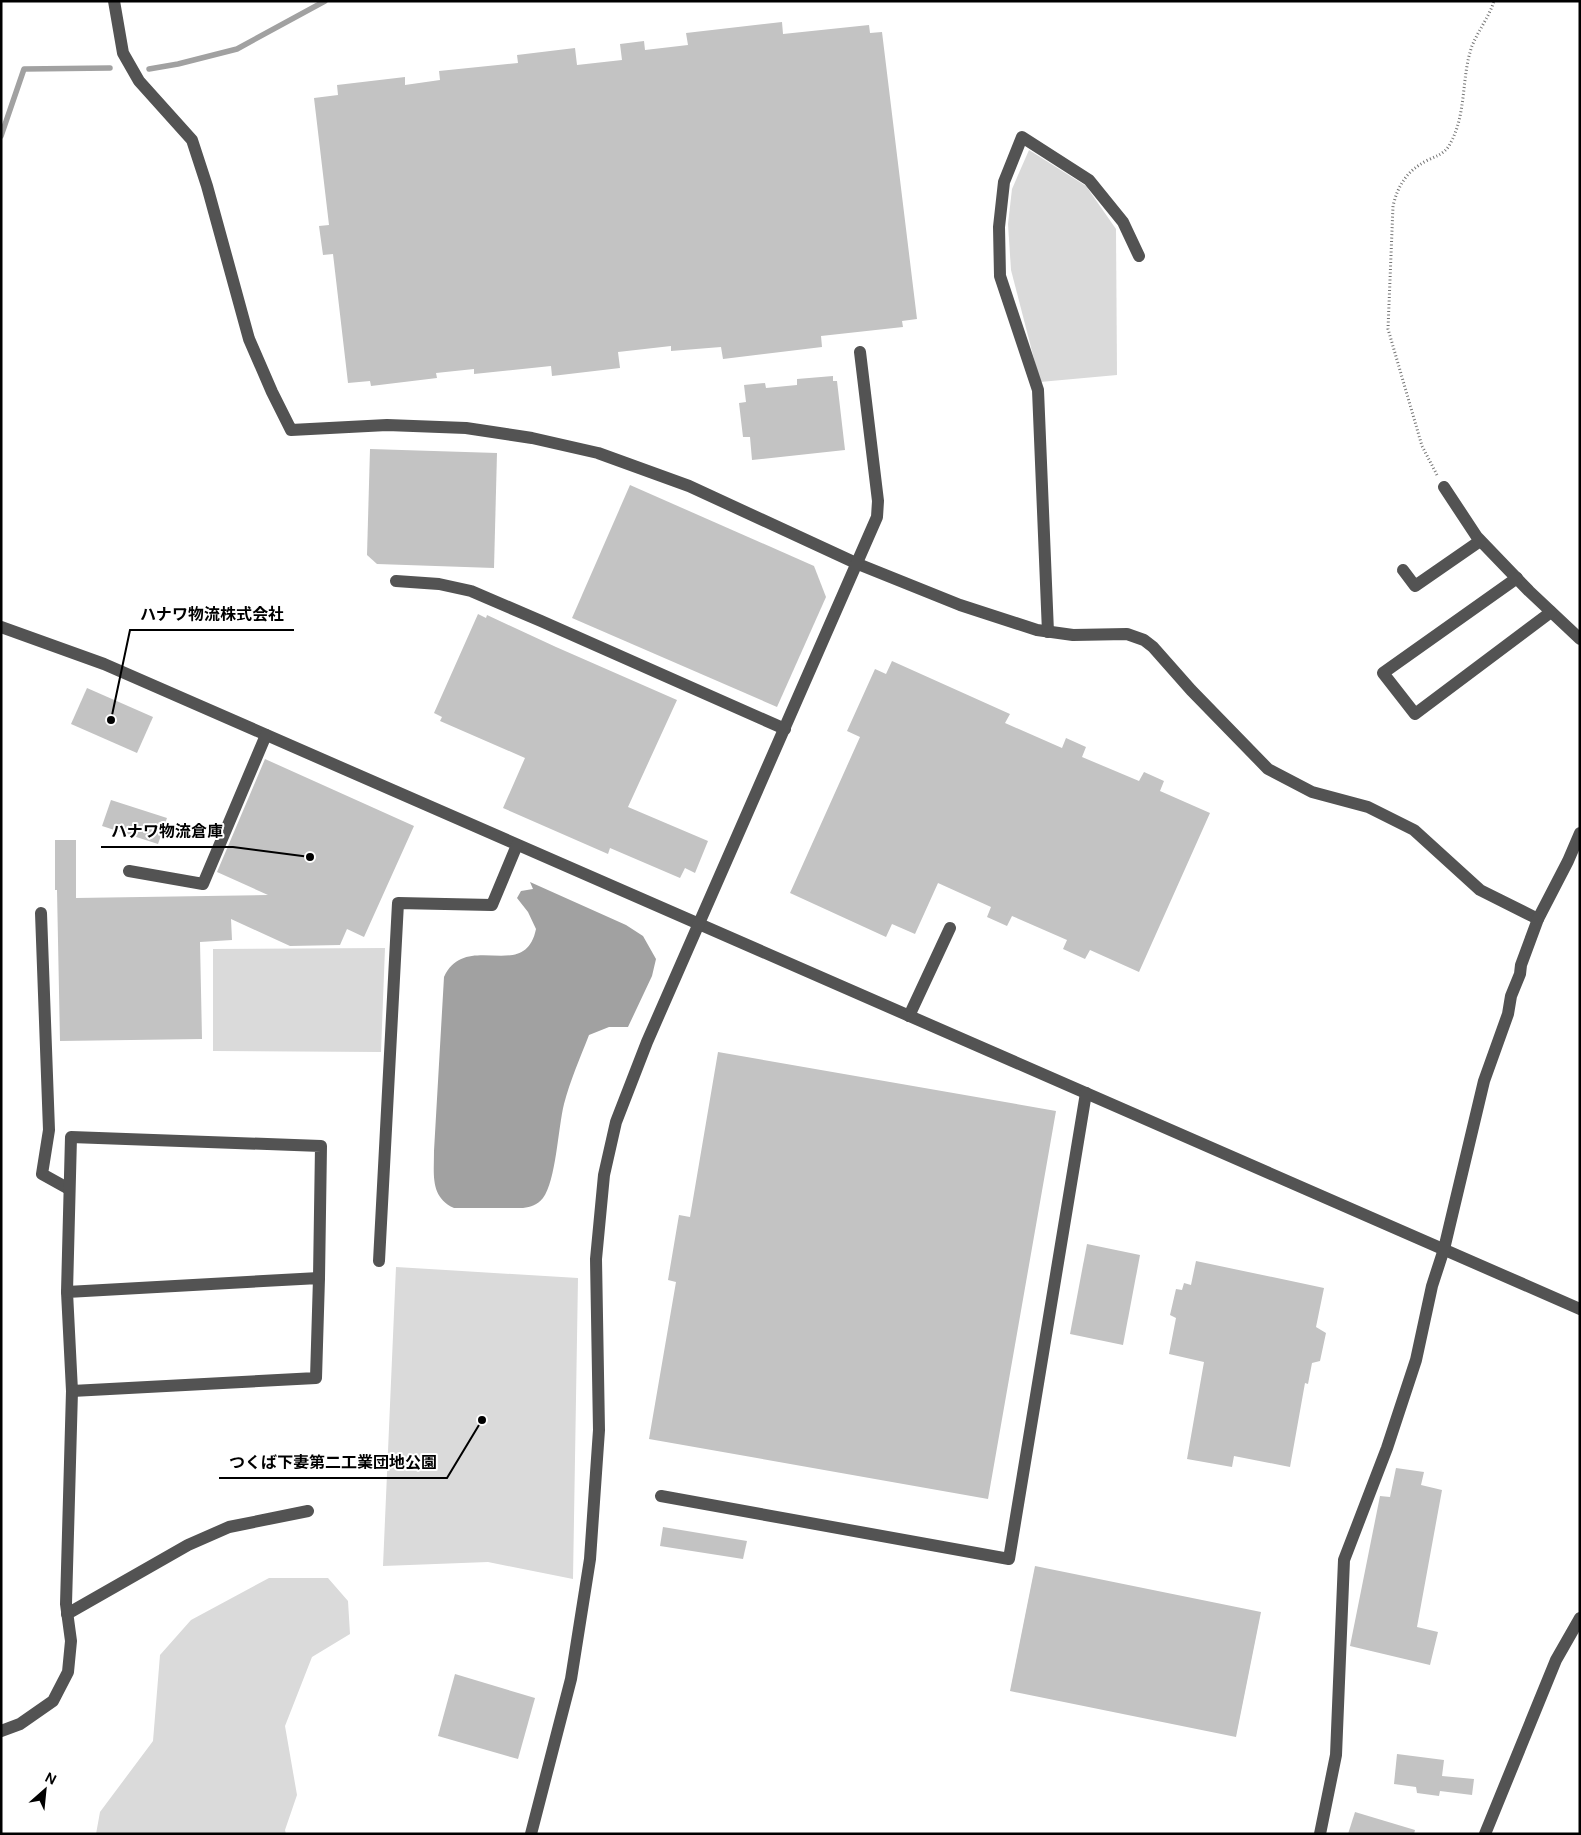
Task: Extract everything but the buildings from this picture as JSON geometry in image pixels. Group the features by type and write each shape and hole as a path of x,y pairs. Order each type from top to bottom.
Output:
{"street":[{"path":"114,1 124,53 139,81 192,140 207,186 249,339 291,430 387,425 466,428 532,438 598,453 689,486 858,564 960,606 1037,630 1073,635 1127,634 1144,640 1153,647 1190,690 1268,769 1312,792 1368,807 1414,830 1480,890 1538,920"},
{"path":"1048,632 1038,390 1000,276 999,227 1004,182 1022,137 1089,180 1123,222 1139,256"},
{"path":"531,1834 571,1679 590,1559 598,1430 596,1259 604,1175 616,1122 647,1042 877,517 878,501 860,352"},
{"path":"1444,487 1480,540 1580,639"},
{"path":"1403,570 1415,586 1480,540"},
{"path":"1517,578 1383,673 1415,714 1552,612"},
{"path":"396,581 439,584 471,591 541,620 785,729"},
{"path":"1,627 104,664 1580,1309"},
{"path":"129,871 202,884 266,735"},
{"path":"1320,1834 1336,1756 1344,1560 1387,1448 1416,1360 1432,1286 1444,1249 1484,1081 1508,1014 1521,965 1538,920 1580,833"},
{"path":"379,1261 398,903 492,905 517,844"},
{"path":"41,913 49,1130 42,1174 70,1189"},
{"path":"909,1016 950,928"},
{"path":"661,1496 1009,1559 1086,1093"},
{"path":"1,1731 20,1724 53,1701 68,1672 71,1641 66,1604 72,1391 67,1292 71,1137 321,1146 316,1378 72,1391"},
{"path":"67,1292 319,1278"},
{"path":"68,1614 188,1545 229,1527 308,1511"},
{"path":"1485,1834 1556,1660 1580,1618"}],"path":[{"path":"1444,487 1422,446 1388,329 1393,206 1403,180 1414,168 1442,154 1450,145 1457,129 1472,46 1494,1"}],"shaded area":[{"path":"1029,150 1086,186 1116,229 1117,375 1040,382 1011,270 1008,224 1012,189"},
{"path":"530,882 626,925 643,936 656,959 652,976 628,1027 609,1027 589,1035 566,1095 554,1167 551,1180 543,1198 534,1205 523,1208 454,1208 441,1198 437,1191 434,1177 444,977 454,964 466,957 480,955 508,956 520,953 530,945 536,929 528,912 517,898 521,891 533,889"},
{"path":"385,948 381,1052 213,1051 213,949"},
{"path":"396,1267 578,1278 573,1579 488,1562 383,1566"},
{"path":"269,1578 328,1578 348,1601 350,1634 312,1657 285,1726 297,1795 285,1830 286,1834 96,1834 100,1812 153,1741 160,1655 191,1620"}],"waterway":[{"path":"149,69 178,64 237,49 325,1"},
{"path":"1,136 24,69 110,68"}],"place":[{"name":"ハナワ物流株式会社","path":"111,720"},
{"name":"ハナワ物流倉庫","path":"310,857"},
{"name":"つくば下妻第二工業団地公園","path":"482,1420"}]}
